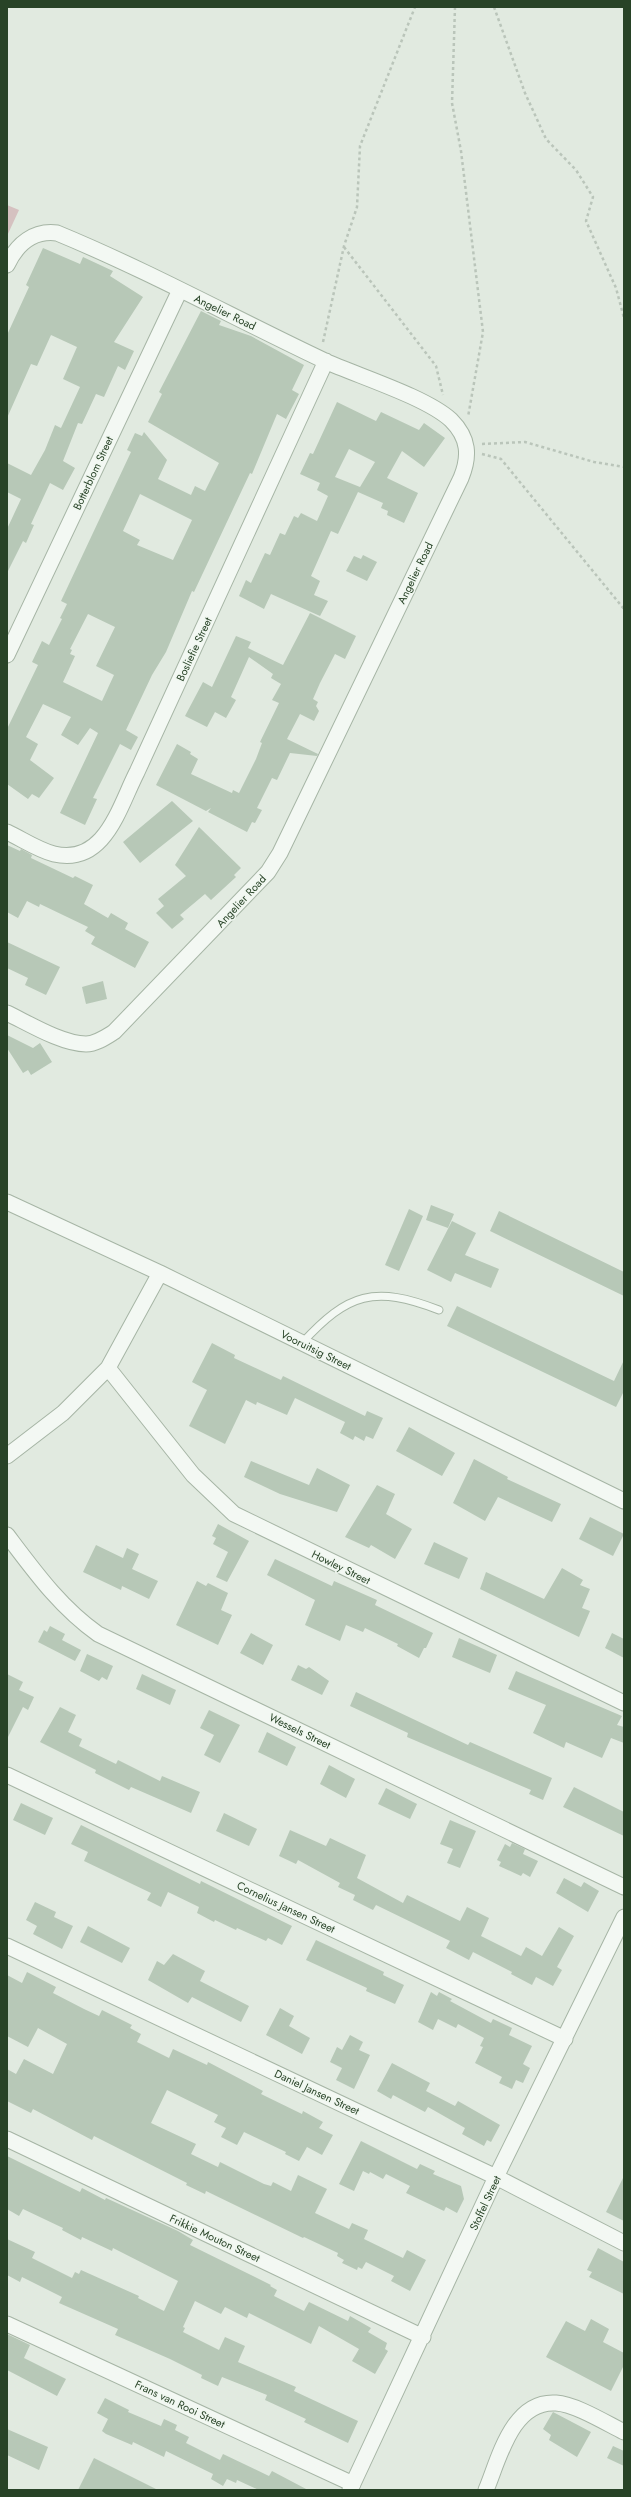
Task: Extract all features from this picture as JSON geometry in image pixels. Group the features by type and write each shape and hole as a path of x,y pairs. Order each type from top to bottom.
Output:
{"street":[{"name":"Angelier Road","path":"7,265 22,244 37,234 44,231 57,233 180,290 323,360 422,402 454,424 467,447 461,478 280,853 259,883 114,1032 101,1040 86,1044 68,1040 7,1013"},
{"name":"Botterblom Street","path":"7,655 180,290"},
{"name":"Bosliefie Street","path":"7,832 54,854 72,855 93,849 104,838 140,765 323,360"},
{"name":"Vooruitsig Street","path":"7,1202 160,1273 624,1501"},
{"path":"7,1456 63,1413 108,1368 160,1273"},
{"name":"Howley Street","path":"108,1368 193,1474 234,1514 624,1702"},
{"name":"Wessels Street","path":"7,1535 56,1599 75,1618 98,1634 624,1887"},
{"name":"Cornelius Jansen Street","path":"7,1775 565,2039"},
{"name":"Stoffel Street","path":"351,2487 423,2337 496,2178 624,1917"},
{"name":"Daniel Jansen Street","path":"7,1946 496,2178 624,2243"},
{"name":"Frikkie Mouton Street","path":"7,2139 423,2337"},
{"name":"Frans van Rooi Street","path":"7,2324 351,2487"},
{"path":"486,2490 513,2427 524,2414 536,2407 557,2403 570,2407 624,2432"}],"lane":[{"path":"302,1343 330,1316 345,1305 362,1298 377,1295 398,1297 439,1310"}],"path":[{"path":"323,360 344,246 357,207 360,146 415,7"},
{"path":"344,246 436,366 454,424 468,419 483,332 461,151 452,103 455,7"},
{"path":"494,7 525,93 546,139 576,170 593,197 586,221 616,288 624,318"},
{"path":"467,447 525,442 594,462 624,467"},
{"path":"467,447 502,459 624,610"}],"shaded area":[{"path":"7,205 19,210 7,236"}],"building":[{"path":"43,248 80,264 83,257 113,271 110,276 143,297 114,342 134,351 125,370 118,366 104,397 96,394 82,424 78,423 63,461 75,468 63,490 50,483 31,524 34,525 26,543 23,541 7,573 7,529 21,499 7,492 7,463 31,475 45,450 55,425 61,428 80,387 63,379 77,347 51,335 37,366 31,364 7,418 7,335 29,287 26,285"},
{"path":"201,311 221,321 219,325 251,336 304,365 292,390 299,394 286,419 277,414 252,474 250,473 194,592 192,591 166,652 152,675 126,730 138,737 131,750 120,744 93,798 97,799 85,825 60,813 98,733 90,728 78,745 61,735 71,717 43,704 26,737 38,744 30,760 54,778 39,798 32,794 28,799 7,784 7,729 38,665 32,662 42,641 49,645 62,619 60,618 67,604 61,601 131,452 127,450 135,433 142,436 144,432 167,460 158,479 191,495 195,486 205,491 219,463 148,422 162,394 159,392","holes":["140,494 192,520 173,560 137,545 140,540 123,531","88,614 115,627 96,666 114,675 102,701 63,682 75,656 70,654 72,650 70,649"]},
{"path":"337,402 376,421 381,412 419,430 424,423 445,438 424,467 402,451 387,478 418,493 404,523 387,515 388,511 381,508 383,503 358,492 338,534 331,531 311,576 320,581 314,595 328,601 320,616 271,594 264,609 239,596 246,580 251,583 265,553 270,555 280,533 285,535 294,516 298,518 301,513 317,521 328,496 317,490 320,483 300,474 310,453 313,454","holes":["349,449 375,462 360,487 335,477"]},
{"path":"363,555 377,562 367,581 346,571 354,556 361,559"},
{"path":"310,613 356,636 345,659 335,654 320,683 313,699 318,702 316,706 319,711 314,721 300,714 287,739 318,754 317,756 290,753 277,780 272,778 257,808 262,810 255,823 252,822 247,832 208,812 211,808 206,811 156,785 177,744 191,752 190,754 198,759 191,774 232,793 233,790 239,793 256,759 262,743 260,742 279,703 272,700 281,684 271,678 273,674 249,657 231,697 236,700 226,718 215,712 207,727 185,716 203,682 212,687 236,636 251,642 248,648 283,665"},
{"path":"172,801 193,821 140,863 123,842"},
{"path":"199,827 241,868 234,875 236,877 211,900 205,894 180,915 184,919 172,929 156,913 164,906 158,899 186,876 175,865"},
{"path":"7,845 20,851 21,849 32,855 31,858 73,878 75,876 93,885 84,904 108,918 111,913 128,923 125,929 149,942 135,968 91,944 95,937 85,931 88,927 40,904 39,907 27,901 18,918 7,912"},
{"path":"7,942 60,967 46,995 25,985 28,978 7,968"},
{"path":"103,981 107,999 86,1004 82,987"},
{"path":"7,1035 33,1048 40,1043 52,1062 31,1075 28,1070 23,1073 7,1048"},
{"path":"431,1205 454,1214 448,1228 426,1220"},
{"path":"409,1209 423,1216 399,1271 385,1265"},
{"path":"499,1211 624,1272 624,1296 490,1231"},
{"path":"452,1221 476,1233 465,1255 499,1269 491,1288 455,1273 451,1282 427,1270"},
{"path":"457,1306 614,1381 624,1360 624,1391 616,1407 447,1326"},
{"path":"212,1343 235,1355 234,1358 281,1380 283,1376 365,1416 367,1411 383,1418 373,1439 366,1436 364,1441 355,1436 353,1440 340,1433 345,1422 295,1398 287,1415 257,1402 256,1405 246,1400 225,1444 189,1426 207,1390 192,1382"},
{"path":"409,1427 455,1453 442,1476 396,1451"},
{"path":"474,1459 508,1477 507,1479 561,1504 552,1522 498,1497 485,1521 453,1503"},
{"path":"251,1461 309,1485 317,1468 350,1485 337,1512 280,1494 244,1477"},
{"path":"377,1485 395,1494 386,1514 412,1529 395,1559 371,1545 369,1548 345,1537"},
{"path":"590,1517 624,1534 613,1556 579,1539"},
{"path":"218,1524 249,1541 227,1582 216,1577 228,1552 213,1544 216,1538 212,1536"},
{"path":"434,1542 468,1558 459,1579 424,1564"},
{"path":"96,1545 123,1558 127,1548 139,1554 132,1569 158,1581 149,1599 122,1586 121,1590 83,1572"},
{"path":"275,1559 332,1586 334,1581 377,1600 375,1605 433,1633 426,1648 424,1648 419,1658 397,1646 398,1644 365,1628 363,1632 346,1625 340,1641 305,1625 315,1600 267,1575"},
{"path":"562,1568 583,1580 580,1585 590,1589 582,1608 590,1611 579,1637 480,1589 486,1572 544,1599"},
{"path":"197,1581 206,1586 208,1583 228,1593 221,1610 232,1615 218,1645 176,1625"},
{"path":"50,1626 65,1634 62,1640 81,1650 75,1661 38,1642 44,1630 47,1632"},
{"path":"251,1633 273,1645 263,1665 240,1653"},
{"path":"612,1633 624,1639 624,1658 605,1648"},
{"path":"459,1638 497,1655 490,1673 452,1657"},
{"path":"87,1654 113,1666 107,1680 102,1677 99,1681 80,1671"},
{"path":"298,1665 306,1669 309,1667 329,1681 322,1695 291,1680"},
{"path":"516,1671 622,1716 617,1725 624,1727 624,1743 611,1738 602,1758 566,1742 564,1748 533,1733 546,1705 508,1689"},
{"path":"7,1674 23,1682 19,1690 34,1697 28,1710 23,1707 7,1739"},
{"path":"142,1674 176,1690 170,1705 136,1689"},
{"path":"356,1692 468,1745 470,1742 552,1778 543,1800 529,1794 531,1790 407,1737 408,1733 350,1706"},
{"path":"60,1707 76,1715 68,1732 82,1739 79,1746 116,1764 118,1760 160,1781 162,1776 200,1792 191,1813 131,1787 129,1790 95,1773 96,1770 40,1742"},
{"path":"209,1710 240,1725 220,1763 204,1755 214,1735 200,1728"},
{"path":"267,1732 296,1747 287,1766 258,1752"},
{"path":"329,1765 355,1779 346,1798 320,1784"},
{"path":"574,1787 624,1812 624,1836 563,1807"},
{"path":"386,1788 417,1804 410,1819 378,1804"},
{"path":"21,1803 53,1818 45,1835 13,1820"},
{"path":"224,1813 257,1829 249,1846 216,1831"},
{"path":"450,1820 476,1831 460,1868 447,1863 453,1849 440,1844"},
{"path":"81,1825 200,1884 201,1881 292,1926 282,1945 268,1938 266,1941 237,1928 236,1930 215,1920 214,1922 197,1913 199,1907 168,1892 161,1907 147,1900 151,1893 84,1861 88,1852 71,1844"},
{"path":"290,1830 326,1846 330,1838 366,1855 357,1878 403,1903 407,1895 460,1921 467,1907 489,1918 481,1936 521,1956 526,1947 542,1956 559,1927 574,1936 557,1967 562,1970 553,1986 536,1977 532,1985 511,1974 512,1972 473,1952 469,1960 446,1948 450,1941 376,1905 373,1910 353,1900 355,1895 338,1887 340,1883 298,1860 296,1864 279,1856"},
{"path":"512,1843 525,1849 523,1854 538,1861 530,1877 523,1873 521,1876 499,1866 501,1862 497,1860 505,1844 510,1847"},
{"path":"564,1878 581,1887 584,1882 599,1891 588,1912 556,1893"},
{"path":"35,1902 56,1912 54,1917 73,1926 62,1949 33,1934 37,1926 26,1920"},
{"path":"88,1926 130,1948 122,1963 80,1942"},
{"path":"316,1940 384,1972 383,1975 404,1985 395,2004 366,1991 367,1988 306,1960"},
{"path":"173,1954 205,1971 200,1981 249,2006 241,2022 192,1997 188,2003 148,1980 157,1961 164,1965"},
{"path":"27,1972 56,1987 53,1993 84,2009 99,2016 102,2010 132,2025 130,2028 141,2034 137,2042 169,2058 173,2049 207,2065 208,2062 263,2091 261,2094 302,2114 303,2111 323,2122 319,2128 333,2135 322,2155 307,2147 299,2161 285,2154 286,2152 244,2132 237,2145 221,2137 226,2128 214,2122 218,2115 167,2090 151,2123 196,2144 191,2154 218,2167 220,2162 264,2184 271,2186 273,2182 291,2191 298,2175 327,2189 315,2213 349,2229 352,2223 368,2230 364,2239 403,2258 407,2250 426,2260 410,2291 391,2281 394,2276 366,2262 362,2269 358,2267 357,2270 342,2263 344,2260 337,2256 338,2253 304,2237 303,2238 206,2191 205,2194 186,2185 187,2183 94,2136 92,2140 33,2109 31,2113 7,2101 7,2069 16,2074 24,2059 53,2074 67,2044 38,2028 28,2047 7,2036 7,1975 22,1983"},
{"path":"431,1992 437,1996 439,1992 452,1999 450,2001 491,2023 493,2019 512,2028 509,2035 532,2046 523,2064 530,2068 523,2083 516,2080 512,2089 499,2083 502,2077 475,2063 483,2047 480,2046 484,2038 458,2024 456,2028 438,2019 433,2030 418,2022"},
{"path":"280,2008 294,2016 289,2026 310,2038 302,2054 266,2035"},
{"path":"350,2035 363,2042 359,2050 370,2055 354,2089 336,2080 342,2068 330,2062 337,2047 342,2050"},
{"path":"392,2063 430,2083 426,2091 455,2106 458,2101 500,2125 491,2142 487,2140 484,2146 462,2134 465,2128 428,2107 425,2112 393,2095 391,2099 377,2091"},
{"path":"361,2141 417,2169 420,2164 435,2171 433,2174 461,2186 464,2199 457,2213 446,2207 444,2211 406,2193 410,2186 386,2174 383,2179 370,2172 369,2174 363,2171 354,2191 339,2184"},
{"path":"7,2156 80,2192 82,2188 105,2200 106,2198 178,2231 193,2240 190,2245 271,2285 270,2286 277,2290 274,2296 304,2311 309,2302 348,2321 350,2316 371,2328 368,2332 387,2343 385,2349 388,2351 375,2374 352,2361 359,2349 319,2326 311,2344 249,2313 247,2318 225,2307 221,2314 195,2301 183,2327 185,2328 183,2332 219,2350 225,2337 245,2346 238,2362 296,2387 294,2391 358,2421 348,2443 304,2422 306,2419 265,2400 267,2395 222,2377 218,2386 201,2378 202,2375 170,2359 115,2335 118,2329 59,2303 62,2297 22,2277 20,2282 7,2275 7,2239 35,2252 32,2258 72,2278 75,2272 79,2274 81,2270 139,2296 138,2298 164,2311 178,2281 113,2248 112,2251 82,2237 81,2240 62,2230 63,2228 23,2209 19,2216 7,2209"},
{"path":"624,2176 624,2221 606,2212"},
{"path":"598,2248 624,2262 624,2294 589,2277 592,2272 587,2270"},
{"path":"591,2319 609,2329 603,2342 624,2353 624,2365 611,2391 546,2357 566,2321 585,2331"},
{"path":"7,2334 30,2345 24,2358 66,2379 57,2396 7,2370"},
{"path":"105,2398 129,2410 128,2412 161,2426 164,2419 177,2425 175,2430 189,2437 186,2443 220,2460 223,2454 269,2476 272,2471 308,2490 259,2490 237,2480 236,2483 227,2479 223,2486 211,2479 213,2474 166,2451 164,2457 133,2442 132,2445 106,2434 102,2431 108,2419 97,2413"},
{"path":"553,2412 591,2432 577,2457 549,2440 551,2435 543,2429"},
{"path":"7,2429 48,2447 39,2470 7,2455"},
{"path":"613,2446 624,2451 624,2466 607,2458"},
{"path":"94,2458 158,2490 78,2490"}]}
